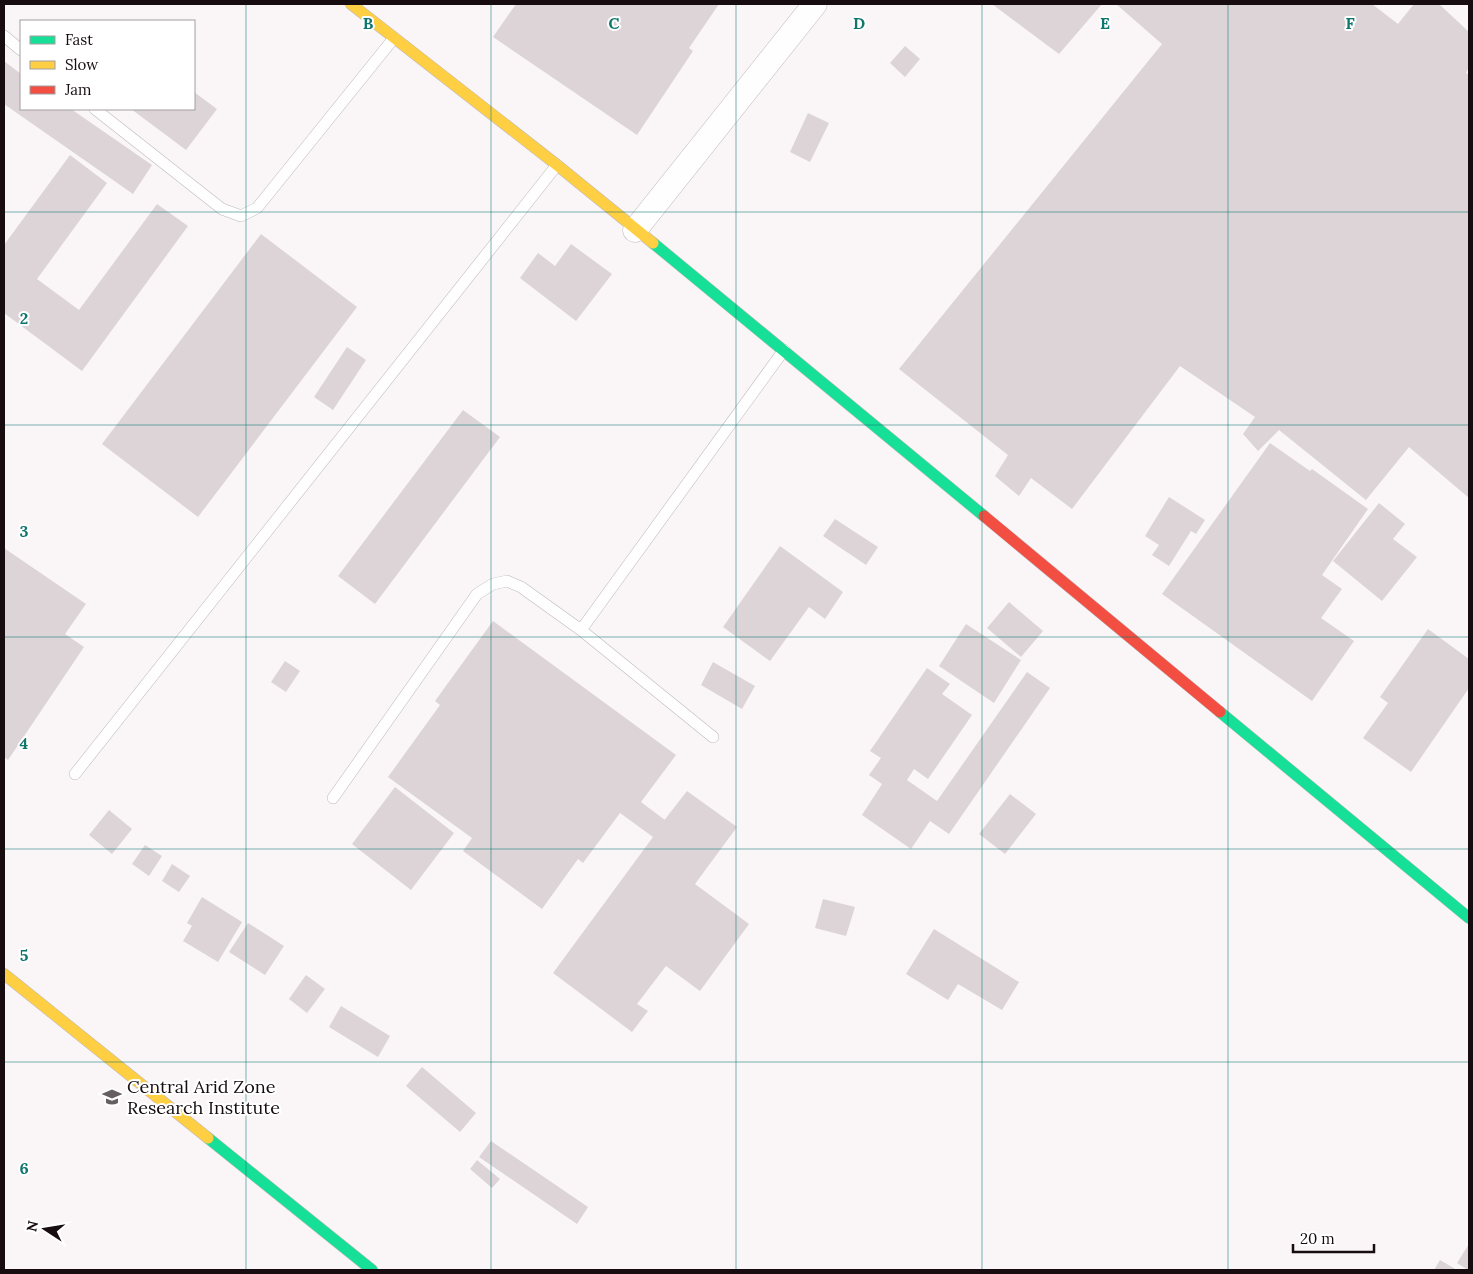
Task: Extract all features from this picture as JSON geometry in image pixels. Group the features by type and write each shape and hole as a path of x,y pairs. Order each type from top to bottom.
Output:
{"street":[{"path":"350,4 557,166 784,350 1469,918"},
{"path":"634,230 816,4"},
{"path":"4,974 372,1270"}],"lane":[{"path":"4,36 20,49"},
{"path":"97,110 222,209 241,216 257,208 394,38"},
{"path":"75,774 557,166"},
{"path":"581,630 784,350"},
{"path":"333,798 478,594 493,584 507,581 521,587 581,630 713,737"}],"building":[{"path":"516,4 719,4 689,48 693,51 637,135 493,37"},
{"path":"992,4 1102,4 1059,54"},
{"path":"1116,4 1372,4 1398,24 1414,4 1439,4 1469,32 1469,67 1466,73 1469,75 1469,498 1409,447 1366,500 1279,430 1258,451 1243,434 1255,417 1180,366 1072,509 1031,478 1019,496 995,476 1008,455 899,369 1162,44"},
{"path":"905,46 920,59 905,77 890,63"},
{"path":"4,61 20,73 20,110 72,110 152,165 133,194 4,104"},
{"path":"195,93 217,109 186,150 132,110 195,110"},
{"path":"808,113 829,123 810,162 790,152"},
{"path":"70,155 107,183 37,279 79,310 157,204 188,226 82,371 4,313 4,245"},
{"path":"261,234 357,307 198,517 102,444"},
{"path":"571,244 612,274 576,321 520,278 538,253 555,266"},
{"path":"347,347 366,360 333,410 314,397"},
{"path":"463,410 500,437 375,604 338,576"},
{"path":"1270,443 1310,471 1312,469 1368,509 1322,575 1342,589 1321,618 1354,641 1312,701 1162,594"},
{"path":"1169,497 1205,520 1196,534 1191,531 1169,566 1152,555 1159,545 1145,536"},
{"path":"1379,503 1405,524 1393,539 1417,557 1382,601 1333,561"},
{"path":"835,519 878,547 866,565 823,536"},
{"path":"780,546 843,592 825,619 809,607 770,661 723,627"},
{"path":"4,548 86,604 65,634 84,647 8,760 4,757"},
{"path":"1009,602 1043,631 1021,657 987,628"},
{"path":"493,621 676,755 641,802 665,820 687,791 737,827 695,884 749,924 700,991 666,966 637,1004 648,1011 632,1032 553,973 653,837 620,813 583,863 578,859 542,909 463,851 472,838 388,777 440,705 435,701"},
{"path":"966,624 1021,660 994,703 939,666"},
{"path":"1428,629 1469,659 1469,688 1411,772 1363,738 1388,703 1380,697"},
{"path":"285,661 300,671 286,692 271,682"},
{"path":"713,662 755,686 742,709 701,685"},
{"path":"927,668 950,684 942,694 972,715 928,779 914,769 907,780 937,801 1027,672 1050,688 949,834 930,821 911,849 862,815 882,784 869,775 881,758 870,751"},
{"path":"395,787 454,833 411,890 352,844"},
{"path":"1010,794 1036,814 1005,854 979,834"},
{"path":"109,810 132,829 112,854 89,835"},
{"path":"145,845 162,856 149,876 132,864"},
{"path":"172,864 190,876 179,892 162,881"},
{"path":"202,897 242,922 218,962 183,941 192,926 187,923"},
{"path":"823,899 855,907 846,936 815,928"},
{"path":"248,923 284,946 265,975 229,952"},
{"path":"934,929 1019,982 1002,1010 958,984 948,1000 906,974"},
{"path":"306,975 325,989 307,1013 289,999"},
{"path":"341,1006 390,1036 378,1057 329,1027"},
{"path":"422,1067 476,1113 460,1132 406,1086"},
{"path":"491,1141 588,1207 577,1224 479,1157"},
{"path":"477,1160 500,1179 492,1188 470,1169"},
{"path":"1469,1244 1469,1270 1468,1270 1457,1263"},
{"path":"1440,1260 1457,1270 1434,1270"}],"traffic: fast":[{"path":"653,243 984,516"},
{"path":"1220,712 1469,918"},
{"path":"208,1138 372,1270"}],"traffic: slow":[{"path":"351,4 557,165 653,243"},
{"path":"4,974 208,1138"}],"traffic: jam":[{"path":"984,516 1220,712"}],"place":[{"name":"Central Arid Zone Research Institute","path":"112,1097"}]}
